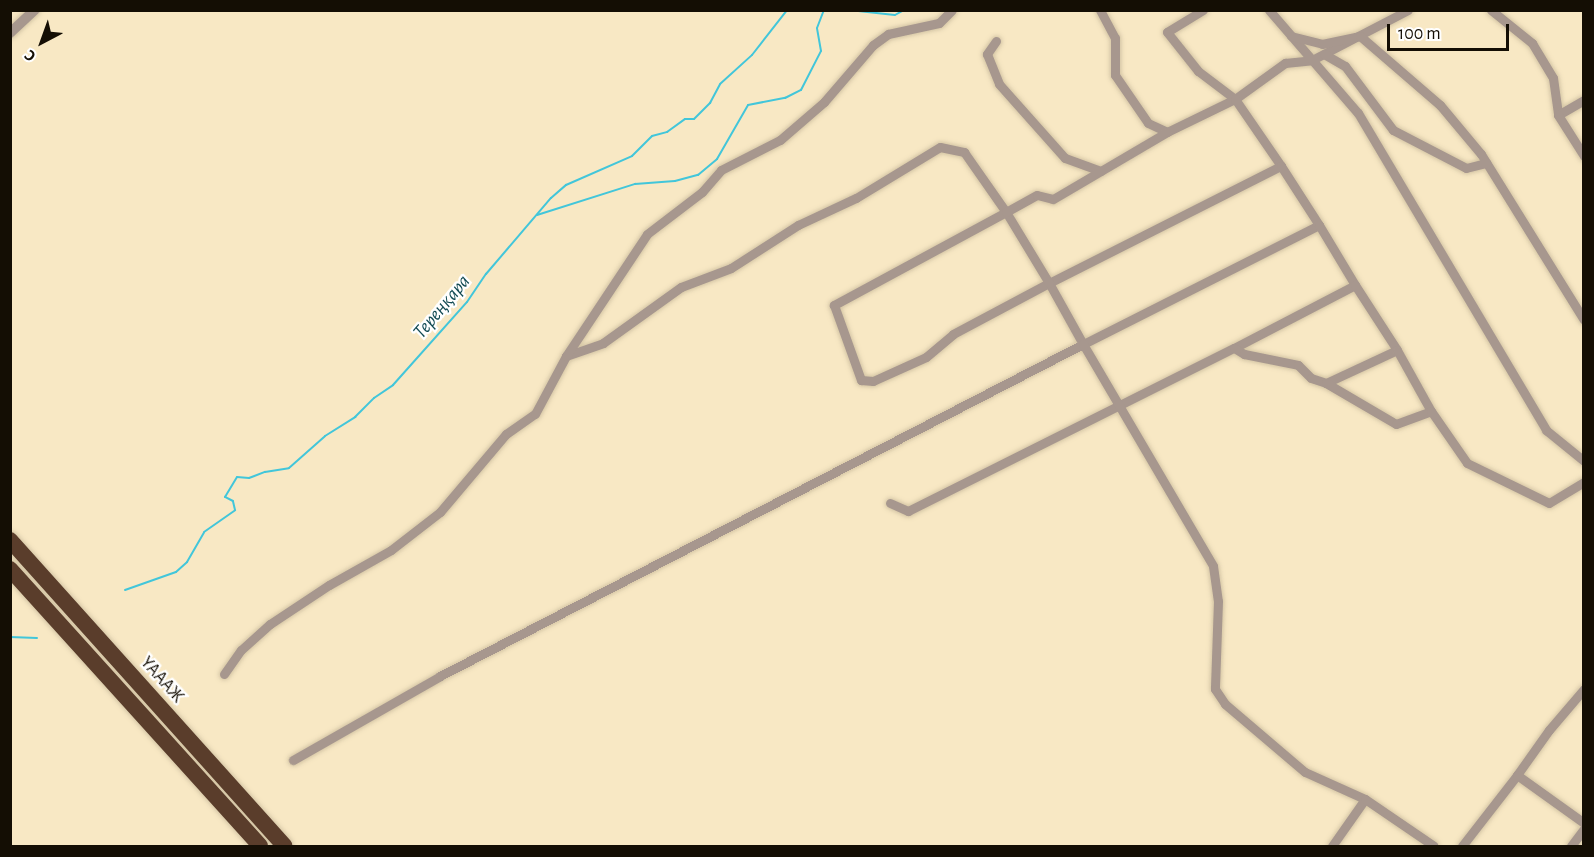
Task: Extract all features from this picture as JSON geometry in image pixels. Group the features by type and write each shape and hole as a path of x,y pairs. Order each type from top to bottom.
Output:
{"highway":[{"name":"ҮАААЖ","path":"10,540 285,846"},
{"path":"10,569 260,846"}],"street":[{"path":"10,33 35,10"},
{"path":"225,674 241,650 270,624 329,585 391,550 440,512 506,434 535,414 566,356 647,234 702,192 721,170 780,140 824,102 873,45 888,34 939,23 952,10"},
{"path":"1101,10 1115,38 1115,75 1148,123 1167,132"},
{"path":"1203,10 1167,32 1198,71 1235,99 1319,225 1354,285 1397,350 1431,411 1467,463 1518,490 1549,503 1584,482"},
{"path":"1281,166 1048,283 953,334 926,357 873,381 861,380 834,305 1037,195 1053,199 1167,132 1235,99 1285,63 1312,60 1407,10"},
{"path":"1491,10 1532,43 1553,78 1558,115 1584,156"},
{"path":"1269,12 1358,113 1546,430 1584,461"},
{"path":"1291,36 1322,44 1360,36"},
{"path":"1360,36 1440,105 1486,163 1584,320"},
{"path":"996,40 987,54 999,84 1065,158 1101,171"},
{"path":"1324,54 1345,66 1393,130 1466,168 1486,163"},
{"path":"1558,115 1584,100"},
{"path":"566,356 603,343 681,287 731,268 798,225 856,198 940,147 964,152 1006,212 1213,566 1218,601 1215,689 1225,704 1305,772 1365,799 1434,846"},
{"path":"293,760 440,676 1083,344 1319,225"},
{"path":"890,503 908,511 1234,348 1354,285"},
{"path":"1234,348 1244,354 1298,365 1311,378 1326,383 1396,424 1431,411"},
{"path":"1326,383 1397,350"},
{"path":"1462,846 1549,730 1584,689"},
{"path":"1517,775 1584,823"},
{"path":"1332,846 1365,799"},
{"path":"1571,846 1584,829"}],"waterway":[{"name":"Тереңқара","path":"125,590 176,572 187,562 204,532 235,510 233,501 225,497 237,477 249,478 265,472 289,468 325,436 355,417 374,398 393,385 467,302 486,274 551,198 566,185 632,156 652,136 667,132 685,119 694,119 710,103 720,84 752,55 787,10"},
{"path":"537,215 635,184 675,181 698,175 717,159 748,105 785,98 801,90 821,51 817,28 824,10"},
{"path":"849,10 895,15 904,10"},
{"name":"Тереңқара","path":"10,637 37,638"}]}
